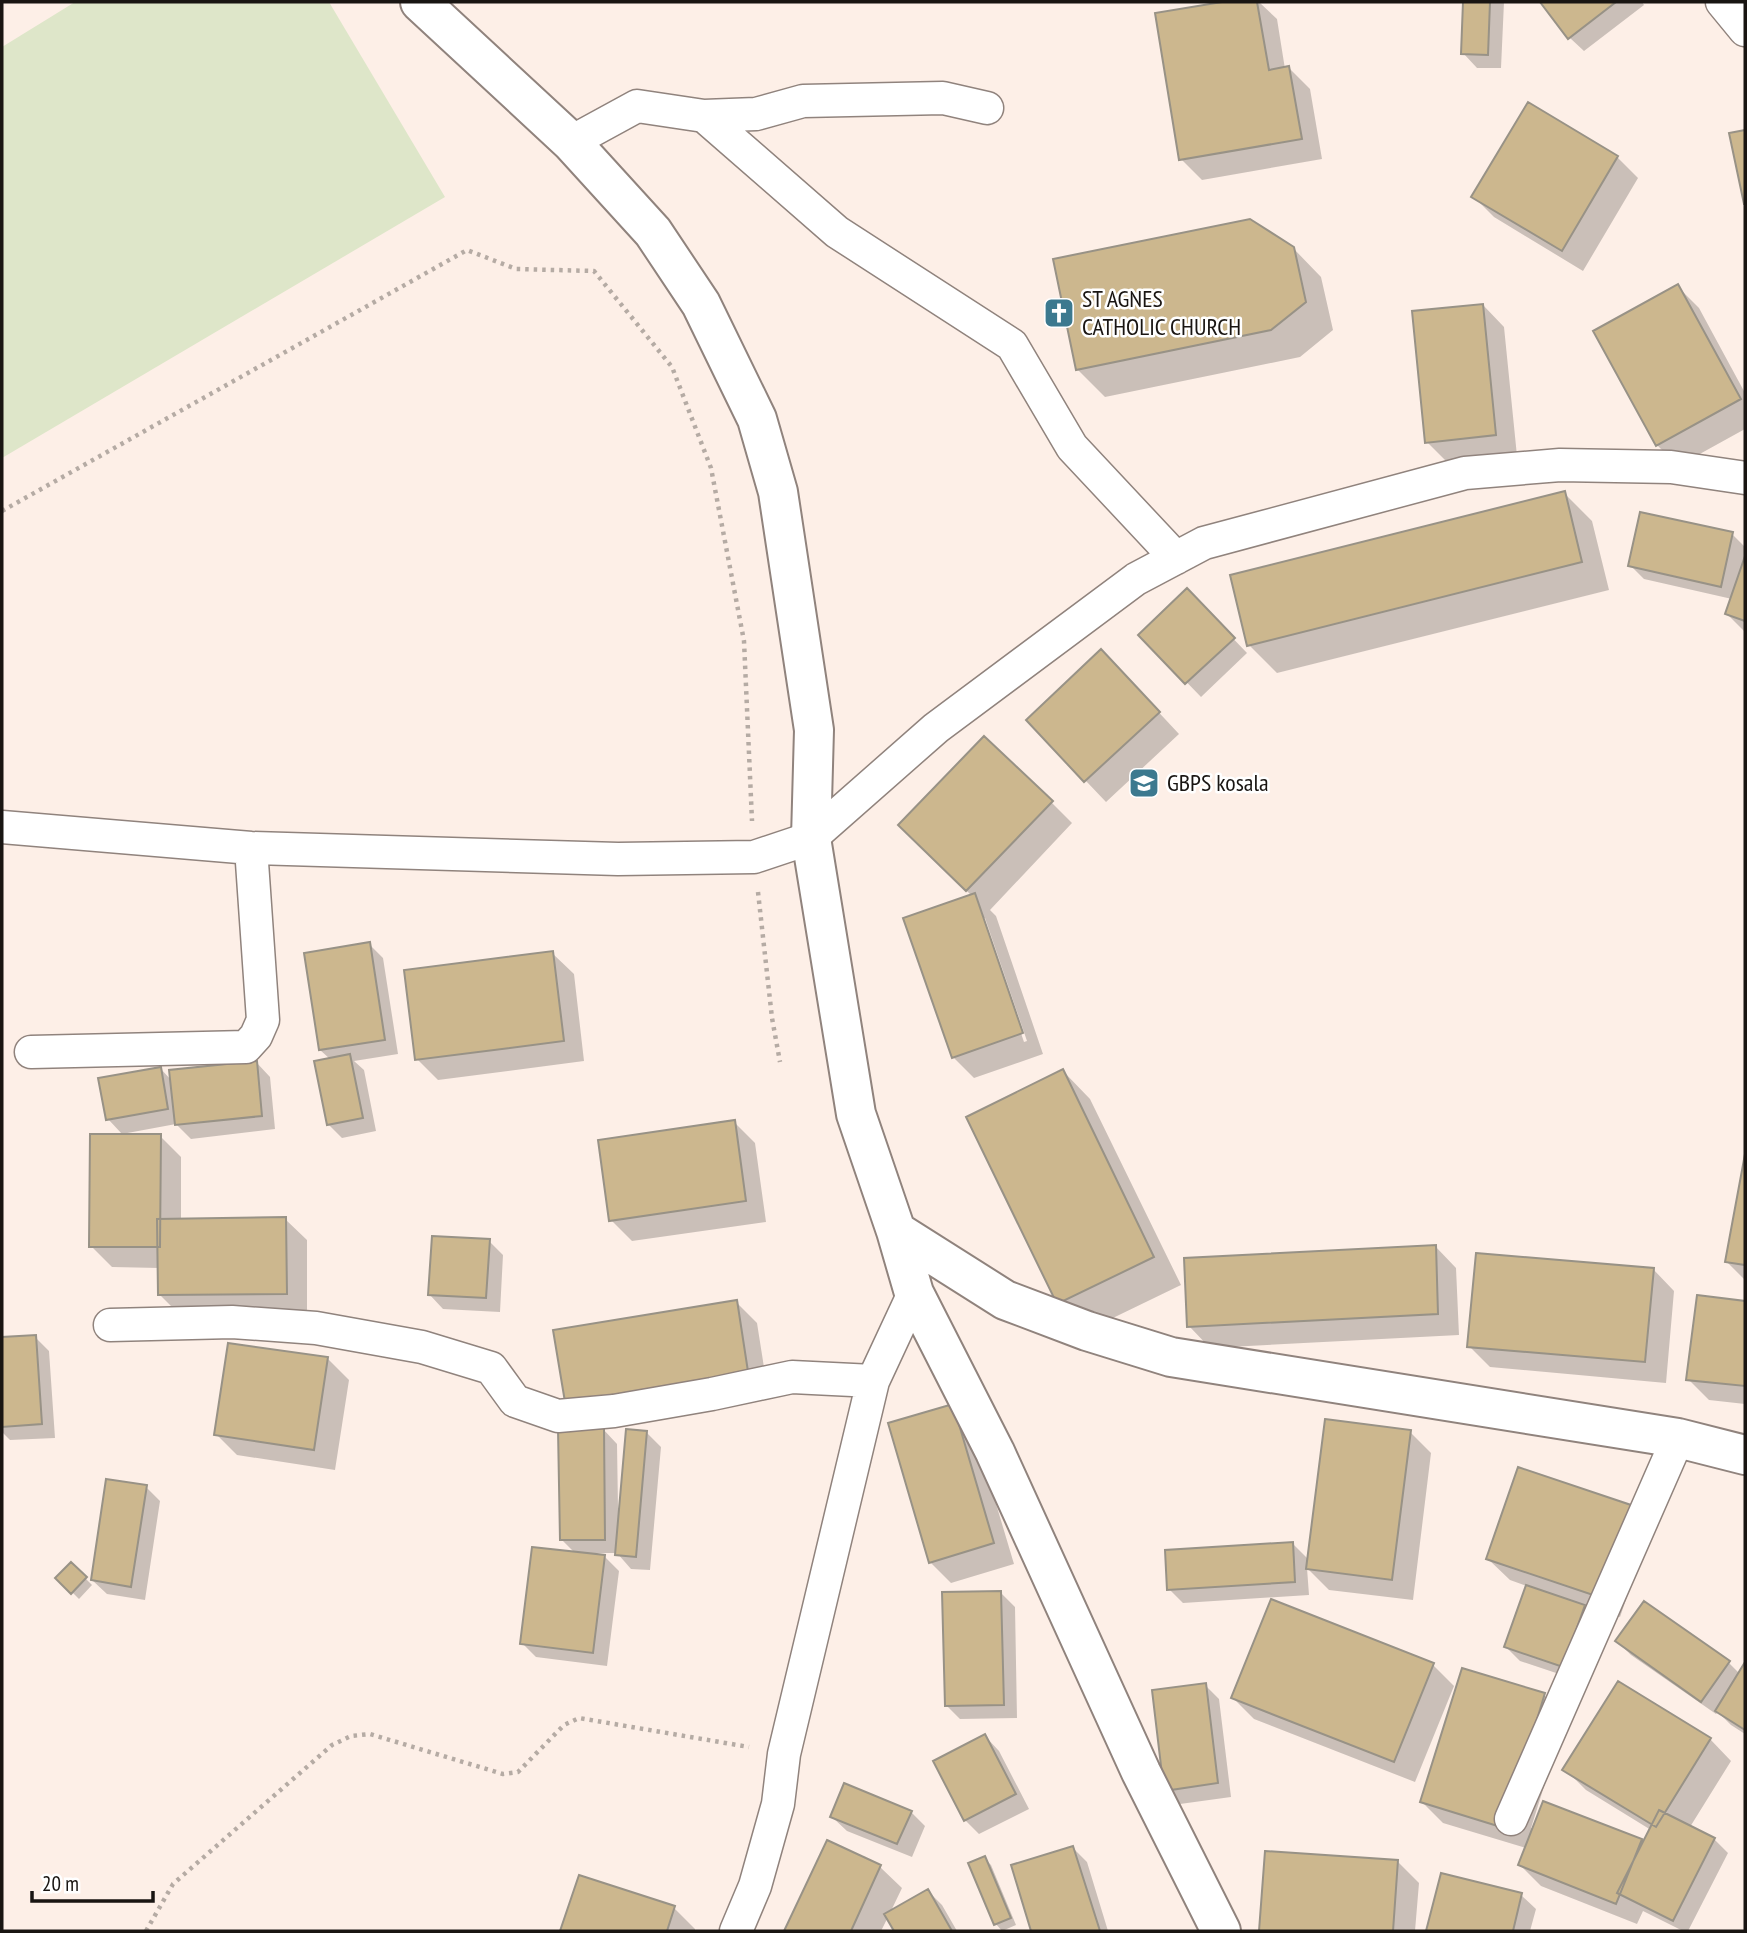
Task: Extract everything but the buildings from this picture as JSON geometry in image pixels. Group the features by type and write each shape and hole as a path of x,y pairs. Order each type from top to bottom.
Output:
{"main road":[{"path":"419,2 571,142 653,232 701,304 757,419 778,492 814,730 811,838 856,1114 914,1293 995,1452 1141,1772 1222,1931"},
{"path":"896,1231 1005,1300 1087,1331 1171,1357 1678,1438 1745,1455"}],"street":[{"path":"1722,2 1745,30"},
{"path":"571,142 637,106 704,116 756,114 803,101 943,97 987,108"},
{"path":"704,116 837,232 1012,345 1072,447 1176,558"},
{"path":"2,827 251,848 618,859 754,857 811,838 936,728 1136,579 1204,543 1465,472 1560,465 1671,467 1745,478"},
{"path":"31,1052 246,1047 256,1036 263,1020 251,848"},
{"path":"736,1931 755,1886 778,1804 784,1754 873,1381 914,1293"},
{"path":"110,1325 232,1322 316,1328 422,1347 491,1368 515,1401 558,1416 614,1411 792,1377 873,1381"},
{"path":"1511,1819 1678,1438"}],"path":[{"path":"2,511 467,250 516,269 594,271 673,367 711,468 744,641 754,857 772,1018 780,1062"},
{"path":"146,1931 173,1884 332,1745 351,1736 370,1734 503,1774 518,1772 564,1725 579,1717 784,1754"}],"green space":[{"path":"75,2 329,2 445,197 2,458 2,47"}],"place":[{"name":"ST AGNES CATHOLIC CHURCH","path":"1059,313"},
{"name":"GBPS kosala","path":"1144,783"}]}
